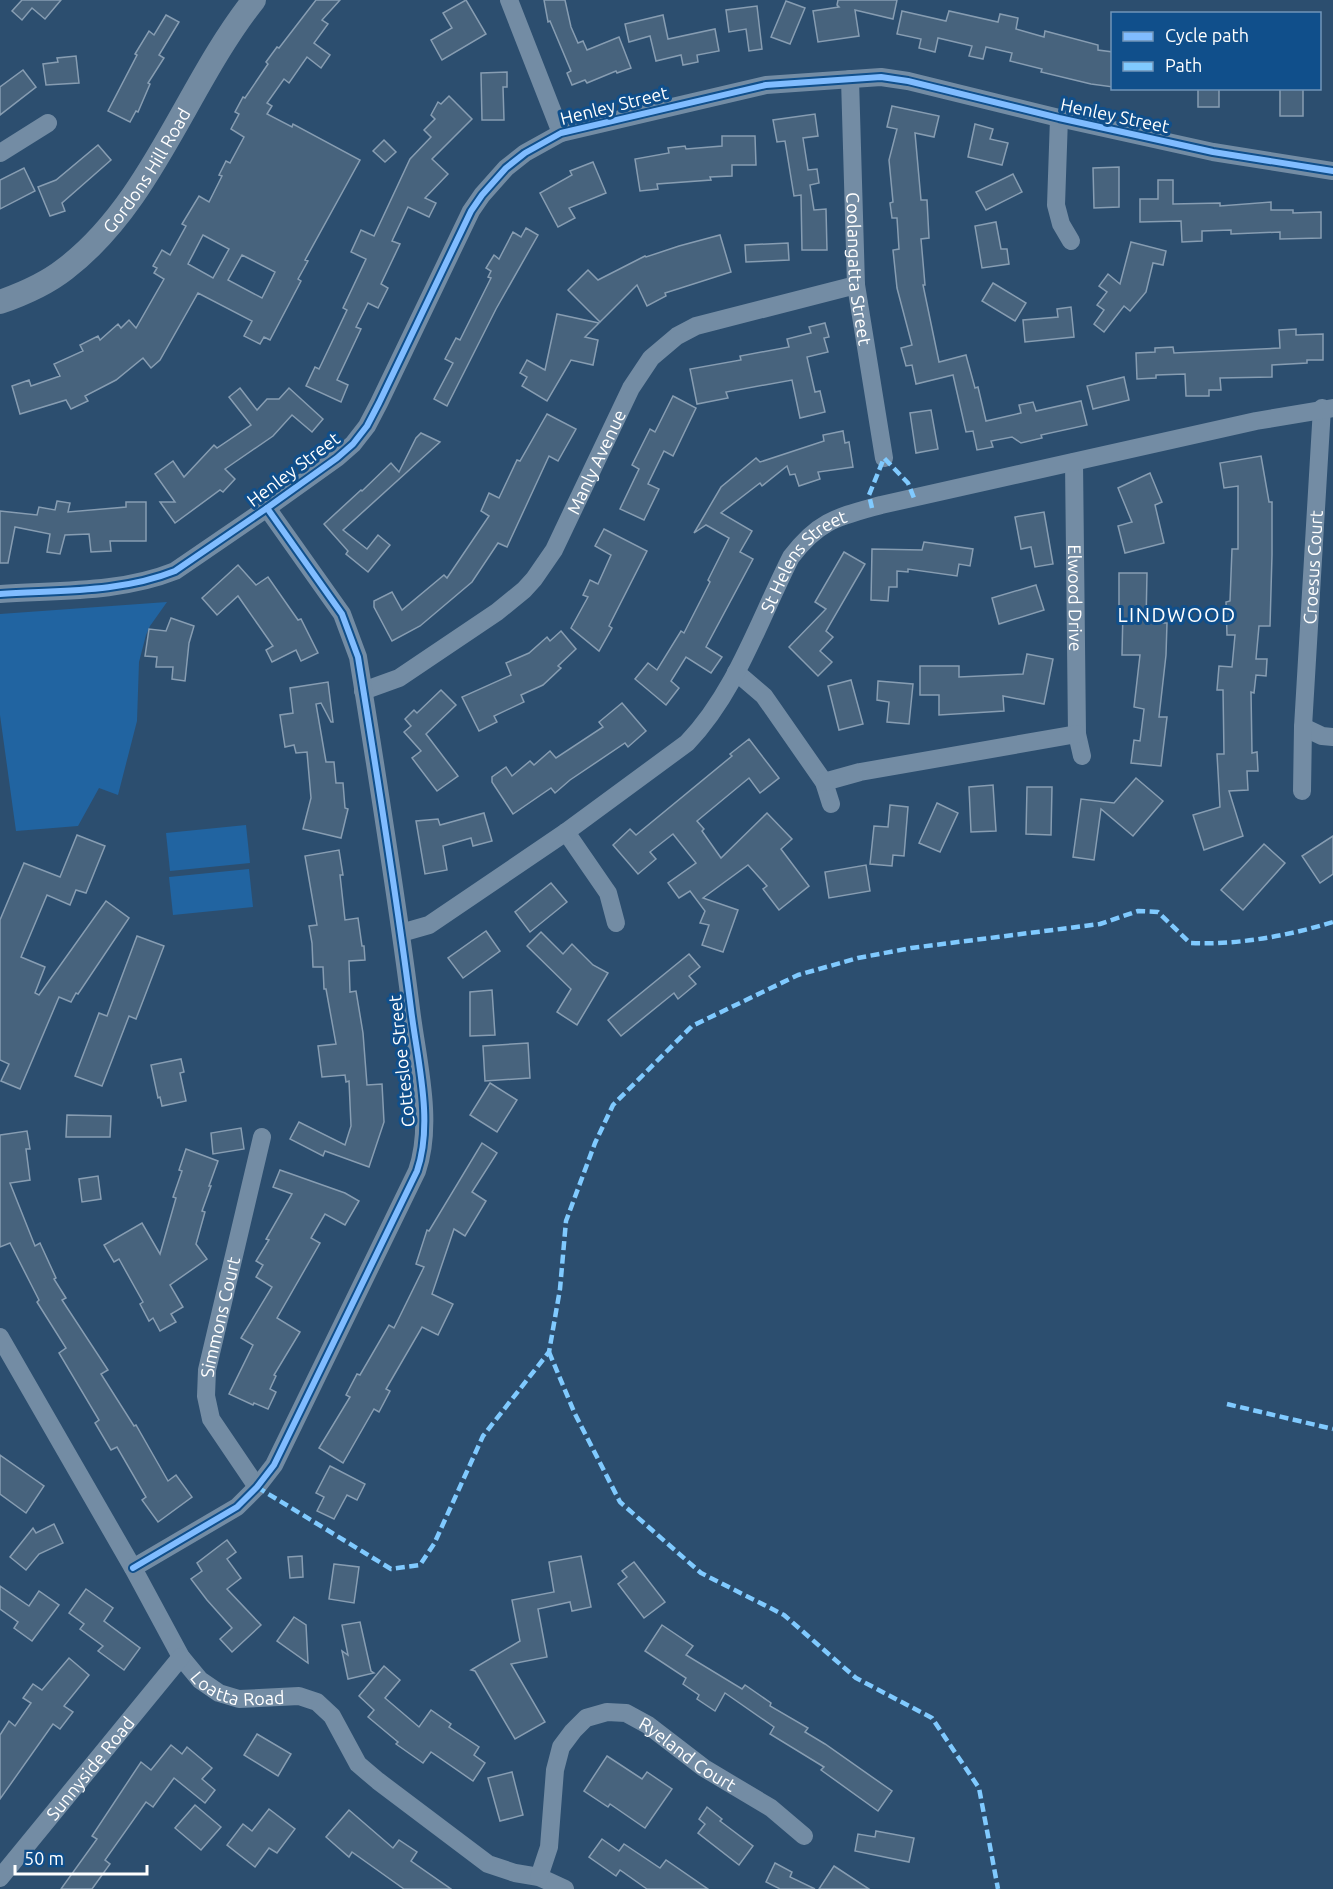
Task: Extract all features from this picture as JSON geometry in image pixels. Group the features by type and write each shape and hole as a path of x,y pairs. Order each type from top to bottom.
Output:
{"main road":[{"name":"Gordons Hill Road","path":"0,302 39,286 65,269 111,224 147,173 210,64 254,0"}],"street":[{"path":"509,0 561,133"},
{"name":"Henley Street","path":"0,594 128,586 175,571 337,458 353,444 367,426 471,211 482,195 506,168 525,153 561,133 766,85 880,77 908,81 1059,118 1213,152 1333,171"},
{"name":"Coolangatta Street","path":"850,79 856,285 884,458"},
{"path":"1059,118 1056,205 1061,224 1071,241"},
{"path":"0,153 48,123"},
{"name":"Manly Avenue","path":"363,692 399,678 497,612 534,579 554,550 631,388 640,372 663,347 696,326 856,285"},
{"name":"St Helens Street","path":"401,933 429,925 566,832 687,743 712,714 736,672 791,557 804,540 819,527 838,517 881,505 1256,421 1328,408"},
{"name":"Croesus Court","path":"1302,791 1303,727 1328,408"},
{"name":"Elwood Drive","path":"1074,462 1077,734 1082,756"},
{"name":"Cottesloe Street","path":"133,1569 237,1507 274,1465 417,1171 422,1155 424,1111 401,933 358,657 342,614 267,508"},
{"path":"736,672 764,696 824,782 831,804"},
{"path":"1303,727 1322,736 1333,737"},
{"path":"824,782 860,772 1077,734"},
{"path":"566,832 608,892 616,923"},
{"name":"Simmons Court","path":"257,1487 211,1419 206,1396 207,1370 262,1137"},
{"name":"Loatta Road","path":"0,1337 181,1657 200,1680 219,1693 239,1699 298,1696 317,1701 332,1716 358,1764 378,1781 488,1864 515,1873 539,1877 565,1889"},
{"name":"Sunnyside Road","path":"0,1878 181,1657"},
{"name":"Ryeland Court","path":"539,1877 549,1848 555,1770 561,1748 586,1718 607,1712 626,1713 648,1725 705,1768 771,1808 804,1836"}],"shaded area":[{"path":"167,602 150,626 139,662 137,721 118,795 99,788 78,826 16,831 0,715 0,614"},
{"path":"246,825 250,863 170,871 166,833"},
{"path":"249,869 253,907 173,915 169,877"}],"building":[{"path":"22,0 61,0 45,19 32,8 22,20 12,11"},
{"path":"316,0 340,0 322,20 328,24 314,43 330,55 321,68 307,57 289,83 284,79 267,103 272,106 267,114 292,127 293,124 360,160 305,260 308,261 298,279 301,281 270,340 264,337 260,344 244,336 252,321 198,293 160,360 151,368 143,358 116,380 85,396 88,401 71,409 66,400 20,414 12,386 29,380 31,386 60,376 54,364 83,351 80,345 98,336 100,340 118,324 121,328 129,320 136,328 164,279 154,273 157,268 153,266 162,250 170,255 186,226 182,224 199,196 209,202 222,176 219,175 226,161 230,163 244,137 231,129 239,114 235,112 243,97 245,98 268,64 266,62 277,47 279,48","holes":["203,235 229,249 213,278 188,264","242,255 275,272 262,298 228,280"]},
{"path":"466,0 486,34 442,60 431,40 452,28 443,13"},
{"path":"544,0 565,0 571,27 578,43 583,41 587,50 619,37 631,68 617,73 616,71 587,83 585,80 572,85 567,73 571,71 550,21 548,22"},
{"path":"838,0 897,0 893,19 855,10 859,36 818,42 813,11 839,7"},
{"path":"786,1 805,8 790,44 771,37"},
{"path":"757,6 762,49 749,51 746,29 729,32 726,10"},
{"path":"902,11 946,21 949,11 998,22 1000,14 1018,18 1016,29 1044,37 1045,31 1098,45 1098,50 1111,52 1111,87 1041,72 1042,69 1010,61 1012,53 986,47 983,59 969,56 972,46 938,38 935,52 919,48 921,39 897,34"},
{"path":"166,15 179,22 159,55 164,58 148,83 150,84 138,112 136,111 130,122 108,111 137,55 135,54 149,31 154,35"},
{"path":"663,15 668,39 715,29 719,51 697,55 698,62 683,65 681,55 656,61 650,36 629,42 625,24"},
{"path":"76,56 79,83 46,85 43,64 58,62 57,58"},
{"path":"23,70 36,87 0,115 0,87"},
{"path":"507,72 507,87 503,87 504,120 482,120 481,73"},
{"path":"1198,90 1219,90 1219,107 1198,107"},
{"path":"1280,90 1303,90 1303,116 1280,116"},
{"path":"449,96 472,119 432,159 448,174 425,198 436,203 429,217 408,207 392,241 400,244 381,284 388,288 378,308 368,303 356,327 361,329 337,380 348,385 341,402 306,386 315,367 319,369 347,310 343,308 366,259 351,252 361,230 374,236 410,159 431,137 424,130 435,119 431,115 438,102 441,104"},
{"path":"892,106 939,116 934,137 915,133 921,200 927,200 929,238 921,239 925,285 923,285 939,362 966,355 975,388 978,387 986,421 1021,413 1019,405 1033,402 1036,411 1081,401 1087,425 1041,435 1042,438 1021,443 1012,437 991,441 993,447 977,450 973,431 966,432 953,375 916,384 912,365 906,366 901,348 912,345 897,288 893,250 899,249 897,218 892,218 890,203 893,202 889,160 897,129 887,127"},
{"path":"815,114 818,136 803,138 808,170 817,169 819,183 810,185 814,210 826,209 827,250 802,250 801,195 794,196 785,141 777,142 773,120"},
{"path":"975,124 993,129 990,139 1008,143 1002,165 968,157"},
{"path":"722,136 755,136 756,165 732,165 732,176 657,184 658,189 640,191 635,159 669,153 668,148 722,146"},
{"path":"384,140 396,152 385,162 373,151"},
{"path":"98,145 111,160 62,203 65,211 50,216 38,187 56,180"},
{"path":"593,162 606,193 569,208 575,218 558,227 540,193 572,175 570,171"},
{"path":"1119,167 1119,207 1094,208 1093,168"},
{"path":"24,168 35,191 0,209 0,180"},
{"path":"1013,174 1022,192 986,210 976,192"},
{"path":"1158,180 1173,180 1173,204 1220,203 1220,206 1271,202 1271,210 1293,210 1293,213 1321,212 1321,238 1280,239 1280,232 1231,234 1231,230 1202,231 1202,241 1182,242 1181,221 1140,222 1140,199 1158,199"},
{"path":"996,222 1001,249 1007,249 1009,264 982,268 975,226"},
{"path":"526,228 538,235 496,309 447,406 434,399 453,363 445,359 456,338 460,340 491,278 488,277 491,271 486,268 494,255 499,259 513,232 521,237"},
{"path":"720,235 731,272 665,293 666,296 647,306 637,285 600,322 568,290 588,270 598,280 645,256"},
{"path":"1131,242 1166,251 1163,265 1153,263 1146,292 1130,311 1124,306 1104,332 1094,324 1104,310 1097,305 1107,292 1099,286 1108,274 1120,284"},
{"path":"788,243 789,260 746,262 745,245"},
{"path":"993,283 1026,303 1015,321 982,301"},
{"path":"1071,307 1074,337 1025,342 1023,320 1058,317 1057,309"},
{"path":"557,314 599,323 585,337 598,340 593,365 571,360 547,401 522,386 527,377 520,373 527,360 545,370"},
{"path":"825,323 829,337 824,338 828,352 807,357 815,392 820,391 825,412 800,418 792,380 726,392 728,398 697,404 690,369 741,360 740,356 789,347 787,339 811,333 809,327"},
{"path":"1296,329 1296,335 1323,334 1323,360 1272,365 1272,377 1220,378 1221,390 1209,390 1209,396 1186,396 1185,374 1156,375 1156,378 1137,379 1136,353 1155,352 1155,348 1173,347 1174,353 1280,348 1279,330"},
{"path":"1124,377 1129,400 1093,409 1087,386"},
{"path":"240,388 257,410 267,399 279,399 289,388 323,419 312,432 292,415 273,436 225,469 235,479 223,492 220,490 175,523 160,502 175,502 155,474 173,461 184,477 214,445 217,448 251,425 229,397"},
{"path":"673,396 696,408 673,456 664,451 648,484 659,489 644,520 620,509 639,469 632,465 650,429 655,432"},
{"path":"931,410 938,449 916,453 910,413"},
{"path":"547,414 576,429 558,461 549,456 507,547 498,543 472,582 420,626 392,641 374,607 374,601 392,592 402,610 444,575 447,578 489,516 481,511 489,493 499,498 517,460 520,461"},
{"path":"843,431 845,443 849,442 853,467 818,472 820,479 799,486 795,474 790,475 787,466 762,486 760,483 721,513 752,531 740,552 753,559 706,647 722,657 711,673 686,657 671,681 679,688 666,705 635,679 648,663 657,670 681,631 684,633 710,582 708,580 729,538 706,525 694,533 721,487 756,458 760,462 824,441 823,435"},
{"path":"421,433 440,442 343,530 367,549 378,535 390,545 368,572 346,554 348,551 324,524 391,463 399,472 416,438"},
{"path":"1261,456 1269,502 1272,502 1272,555 1270,626 1259,626 1256,659 1267,659 1266,676 1256,675 1254,693 1251,692 1252,753 1257,752 1258,771 1247,771 1248,790 1229,791 1243,836 1204,850 1193,815 1220,807 1217,754 1224,754 1223,690 1217,690 1219,666 1232,667 1235,635 1227,635 1226,602 1230,601 1232,549 1238,549 1238,486 1224,488 1220,463"},
{"path":"1150,473 1162,502 1155,505 1164,543 1125,553 1118,526 1132,522 1118,488"},
{"path":"57,501 70,503 68,512 126,507 126,502 146,502 146,541 110,541 111,551 91,552 89,534 65,535 60,554 47,552 50,534 15,527 8,563 0,563 0,511 37,515 39,507 55,510"},
{"path":"1044,512 1053,564 1035,567 1031,547 1021,549 1015,517"},
{"path":"604,529 647,551 609,626 612,628 599,651 571,628 588,597 583,595 590,580 598,584 611,555 595,546"},
{"path":"924,542 973,549 970,566 959,564 957,576 908,569 908,572 897,571 897,587 889,587 888,601 871,600 872,549 922,550"},
{"path":"844,552 865,564 826,631 833,637 820,651 832,662 818,676 789,647 826,609 815,602"},
{"path":"238,565 256,585 268,577 298,620 301,619 318,653 301,661 296,650 272,662 266,650 273,646 238,596 217,615 202,598"},
{"path":"1119,573 1147,573 1146,623 1167,623 1159,717 1167,717 1161,766 1131,763 1134,740 1140,741 1144,709 1134,707 1140,655 1122,655 1123,609 1119,609"},
{"path":"1036,585 1044,610 999,624 992,598"},
{"path":"171,618 194,626 189,643 185,681 172,679 173,667 156,667 157,657 145,656 149,629 166,631"},
{"path":"561,631 576,649 558,666 561,668 543,685 521,695 524,702 494,716 497,722 479,731 462,697 511,675 506,663 529,653 547,637 550,641"},
{"path":"1027,654 1053,659 1044,704 1003,696 1004,711 939,715 939,695 920,695 920,666 959,666 959,677 1023,674"},
{"path":"851,680 863,724 839,730 828,686"},
{"path":"878,681 913,684 909,724 887,722 889,702 877,700"},
{"path":"328,682 333,722 321,703 316,704 326,762 334,762 336,783 343,783 345,808 348,809 341,838 303,829 311,798 307,752 296,753 294,745 285,747 280,715 293,713 290,688"},
{"path":"441,690 456,705 426,734 458,776 437,791 412,758 421,751 404,732 411,726 405,719 414,710 417,713"},
{"path":"622,703 646,731 628,747 625,743 570,780 555,793 551,788 513,814 492,782 492,777 506,767 512,776 530,761 534,765 550,751 556,758 603,727 599,722"},
{"path":"749,739 779,778 760,793 749,778 697,821 721,858 767,813 792,839 781,849 809,886 779,910 763,889 767,886 748,865 703,898 738,910 723,952 702,945 709,925 700,923 705,911 690,891 679,898 668,883 696,863 673,834 650,852 656,859 638,874 613,845 630,829 636,835 732,756 730,754"},
{"path":"1136,778 1163,801 1133,836 1101,809 1094,860 1073,857 1081,799 1114,803"},
{"path":"993,785 996,831 971,832 969,787"},
{"path":"1027,787 1052,787 1051,835 1026,834"},
{"path":"937,803 958,813 940,852 919,843"},
{"path":"890,805 908,807 904,856 893,855 892,866 870,864 874,826 888,827"},
{"path":"484,813 492,841 473,846 471,838 443,846 447,870 425,874 416,821 438,819 440,825"},
{"path":"77,835 105,846 86,893 76,890 70,905 47,895 21,957 45,967 35,993 39,995 106,901 129,918 71,1002 59,997 20,1089 1,1081 9,1064 0,1060 0,920 24,863 60,877"},
{"path":"1333,836 1333,874 1320,883 1302,856"},
{"path":"1264,844 1285,863 1243,910 1221,890"},
{"path":"339,850 343,875 340,875 345,920 358,918 362,946 364,946 365,960 349,961 350,992 356,991 363,1033 367,1085 382,1084 384,1122 369,1167 325,1151 323,1156 290,1139 299,1122 345,1145 351,1126 349,1081 346,1082 345,1075 322,1077 318,1046 336,1044 326,989 324,989 323,967 313,967 309,926 317,925 305,856"},
{"path":"866,865 870,891 829,898 825,872"},
{"path":"551,883 567,902 530,932 515,912"},
{"path":"486,931 500,951 463,978 448,958"},
{"path":"541,932 563,954 572,944 593,965 608,973 577,1025 557,1012 571,989 527,946"},
{"path":"137,936 164,946 136,1019 129,1016 102,1086 75,1076 99,1013 107,1016"},
{"path":"689,954 700,967 689,976 696,984 678,999 674,993 621,1036 608,1020"},
{"path":"492,990 495,1035 470,1036 470,992"},
{"path":"528,1043 530,1078 485,1081 483,1046"},
{"path":"181,1059 184,1072 180,1073 186,1101 162,1106 151,1065"},
{"path":"490,1083 517,1100 497,1132 470,1115"},
{"path":"67,1115 111,1116 110,1137 66,1137"},
{"path":"241,1128 244,1149 213,1154 211,1133"},
{"path":"27,1131 30,1149 26,1149 30,1180 10,1183 35,1246 40,1243 56,1278 54,1279 66,1298 62,1300 108,1370 101,1374 134,1426 136,1425 168,1481 176,1475 192,1497 158,1522 142,1500 146,1497 117,1447 111,1450 95,1423 99,1420 59,1353 66,1348 37,1302 39,1300 10,1243 0,1247 0,1135"},
{"path":"482,1143 497,1153 472,1192 486,1201 465,1236 454,1229 432,1294 453,1304 438,1335 422,1327 386,1389 390,1391 379,1412 374,1409 343,1463 319,1448 350,1397 346,1395 357,1374 360,1375 389,1325 394,1328 424,1267 416,1264 427,1230 429,1231"},
{"path":"186,1149 218,1161 202,1211 205,1212 196,1244 207,1259 170,1285 183,1307 171,1314 176,1322 160,1331 153,1318 149,1321 140,1304 143,1302 119,1259 114,1262 104,1245 142,1223 160,1254 176,1198 173,1197 182,1171 179,1170"},
{"path":"280,1170 345,1193 359,1201 345,1225 325,1214 311,1238 320,1243 277,1318 300,1332 274,1375 276,1376 270,1389 276,1392 268,1409 229,1394 253,1345 241,1338 272,1287 256,1277 263,1265 256,1261 292,1194 273,1187"},
{"path":"98,1176 101,1199 82,1202 79,1179"},
{"path":"0,1455 44,1486 26,1513 0,1494"},
{"path":"330,1466 365,1484 357,1500 347,1495 334,1519 317,1511 324,1497 316,1493"},
{"path":"54,1524 63,1543 39,1554 26,1570 10,1557 33,1528 36,1533"},
{"path":"227,1540 236,1552 227,1559 241,1578 227,1589 261,1625 232,1652 220,1639 232,1628 191,1579 202,1571 197,1563"},
{"path":"302,1556 303,1577 290,1578 288,1557"},
{"path":"581,1556 591,1607 572,1611 570,1602 538,1609 547,1657 511,1664 545,1722 515,1739 475,1671 471,1670 520,1641 512,1600 554,1592 549,1562"},
{"path":"634,1562 665,1602 644,1618 618,1584 627,1577 622,1571"},
{"path":"334,1564 359,1567 354,1603 329,1599"},
{"path":"0,1586 29,1606 39,1591 59,1605 32,1641 14,1628 18,1622 0,1609"},
{"path":"86,1589 113,1608 104,1621 140,1648 124,1670 98,1651 103,1646 80,1629 84,1624 69,1613"},
{"path":"294,1617 306,1625 308,1663 277,1641"},
{"path":"360,1622 371,1671 374,1673 348,1679 342,1651 348,1655 342,1625"},
{"path":"662,1625 693,1646 686,1655 742,1689 745,1685 771,1703 770,1706 808,1728 805,1732 892,1791 878,1811 821,1770 824,1767 770,1734 774,1727 725,1693 715,1711 697,1699 699,1695 683,1684 686,1678 645,1651"},
{"path":"69,1658 89,1675 64,1706 73,1712 60,1729 53,1724 0,1799 0,1735 9,1721 15,1726 31,1703 23,1698 33,1684 42,1690"},
{"path":"384,1666 400,1680 385,1698 419,1727 431,1710 451,1724 449,1727 479,1747 474,1755 485,1763 473,1781 431,1752 423,1763 396,1744 398,1742 368,1717 374,1710 359,1696"},
{"path":"257,1734 291,1754 278,1776 244,1755"},
{"path":"171,1745 182,1754 187,1747 212,1768 202,1779 215,1790 205,1803 174,1778 153,1807 146,1802 105,1860 110,1864 92,1889 61,1889 97,1839 92,1836 141,1762 151,1770"},
{"path":"607,1756 642,1779 647,1772 672,1789 645,1828 610,1804 608,1807 584,1791"},
{"path":"512,1772 523,1815 500,1821 488,1778"},
{"path":"195,1805 221,1827 201,1850 175,1828"},
{"path":"707,1807 722,1819 720,1821 753,1846 739,1865 698,1833 705,1824 699,1819"},
{"path":"269,1809 295,1829 277,1853 269,1848 255,1867 227,1845 243,1824 252,1831"},
{"path":"349,1810 393,1848 399,1840 417,1852 411,1861 451,1889 404,1889 352,1852 349,1857 326,1837"},
{"path":"876,1831 914,1838 909,1862 855,1851 858,1834 875,1837"},
{"path":"602,1839 619,1851 624,1844 660,1868 666,1860 708,1889 647,1889 620,1870 616,1876 589,1857"},
{"path":"775,1863 792,1872 790,1877 815,1889 780,1889 766,1882"},
{"path":"834,1866 869,1889 819,1889"}],"marked path":[{"path":"872,508 869,495 884,458 908,483 914,498"},
{"path":"257,1487 391,1569 420,1565 434,1544 483,1436 549,1352 560,1289 566,1221 595,1143 613,1105 692,1026 798,975 858,958 911,948 1100,924 1138,911 1158,912 1190,943 1227,943 1263,938 1333,922"},
{"path":"549,1352 575,1414 620,1502 701,1573 784,1615 856,1678 932,1718 979,1788 998,1889"},
{"path":"1227,1404 1333,1429"}],"cycle path":[{"path":"0,594 111,587 175,571 337,458 353,444 367,426 471,211 482,195 506,168 525,153 561,133 766,85 881,77 908,81 1059,118 1213,152 1333,171"},
{"path":"133,1568 237,1507 274,1465 417,1171 422,1152 423,1090 393,877 358,657 342,614 267,508"}],"district":[{"name":"LINDWOOD","path":"1177,614"}]}
